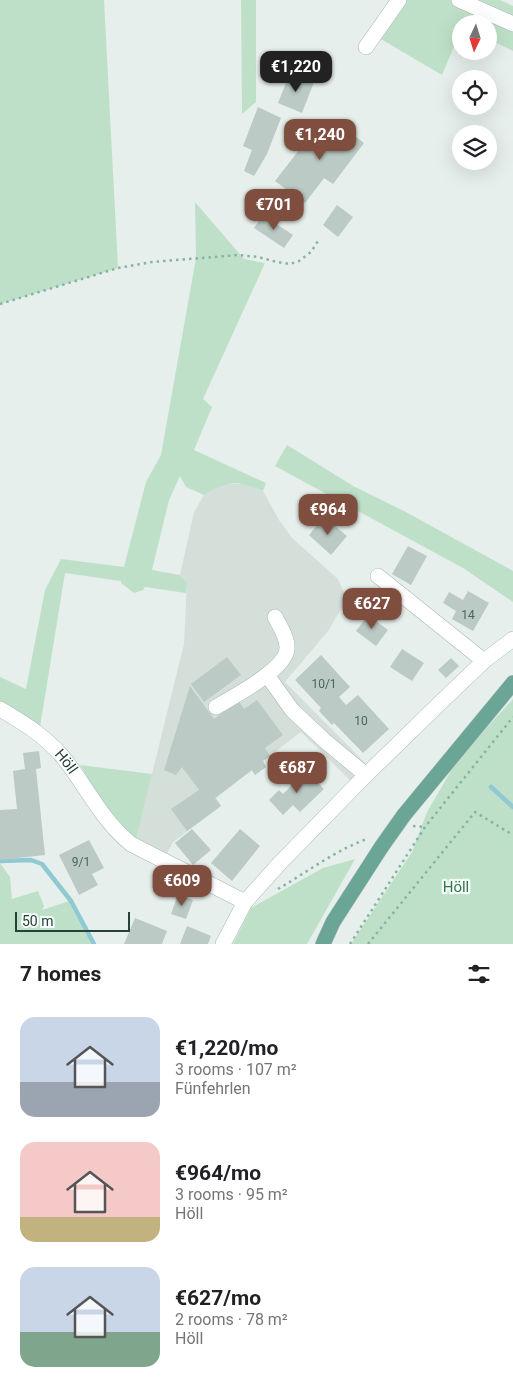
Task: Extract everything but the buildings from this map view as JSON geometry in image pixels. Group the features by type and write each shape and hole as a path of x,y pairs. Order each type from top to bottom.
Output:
{"main road":[{"path":"323,944 333,922 378,841 406,820 513,682"}],"street":[{"path":"366,47 399,0"},
{"path":"459,0 513,24"},
{"path":"378,576 484,661"},
{"path":"216,708 267,675 282,662 287,649 283,632 275,617"},
{"path":"223,944 245,902 279,864 366,775 484,661 513,639"},
{"path":"267,675 292,710 325,741 366,775"},
{"name":"Höll","path":"0,709 29,727 60,754 94,804 119,835 131,844 245,902"}],"path":[{"path":"0,304 118,268 152,262 238,255 290,264 299,261 311,252 318,241"},
{"path":"350,944 425,827 513,717"},
{"path":"368,944 475,812 513,835"},
{"path":"406,820 425,827"},
{"path":"275,891 358,842 378,841"}],"shaded area":[{"path":"223,484 245,484 263,491 279,520 292,538 338,579 347,599 328,631 285,682 370,768 354,784 301,732 263,761 266,767 255,775 252,770 216,798 221,806 173,842 164,859 135,843 184,644 187,582 180,575 194,512 204,495"}],"green space":[{"path":"0,0 104,0 118,268 0,304"},
{"path":"241,0 256,0 256,102 242,114"},
{"path":"399,0 500,0 513,6 513,51 498,44 498,15 452,15 452,51 442,75 374,35"},
{"path":"195,202 244,259 265,263 203,399 212,407 194,450 266,483 263,491 239,483 233,483 220,486 204,495 186,487 180,476 169,500 152,570 180,575 187,582 186,593 145,587 143,590 134,593 121,581 65,573 40,727 0,703 0,677 26,689 45,590 61,559 124,567 146,482 161,455 196,258"},
{"path":"287,445 355,487 404,511 513,571 513,602 463,568 275,466"},
{"name":"Höll","path":"513,699 513,944 351,944 412,852 427,812 458,759"},
{"path":"80,765 152,774 136,840 107,810"},
{"path":"355,859 307,944 233,944 251,908 323,868"},
{"path":"0,863 10,877 12,899 38,891 44,906 42,910 69,901 92,944 0,944"}],"waterway":[{"path":"491,787 513,807"},
{"path":"0,861 31,860 42,864 71,901 94,944"}]}
